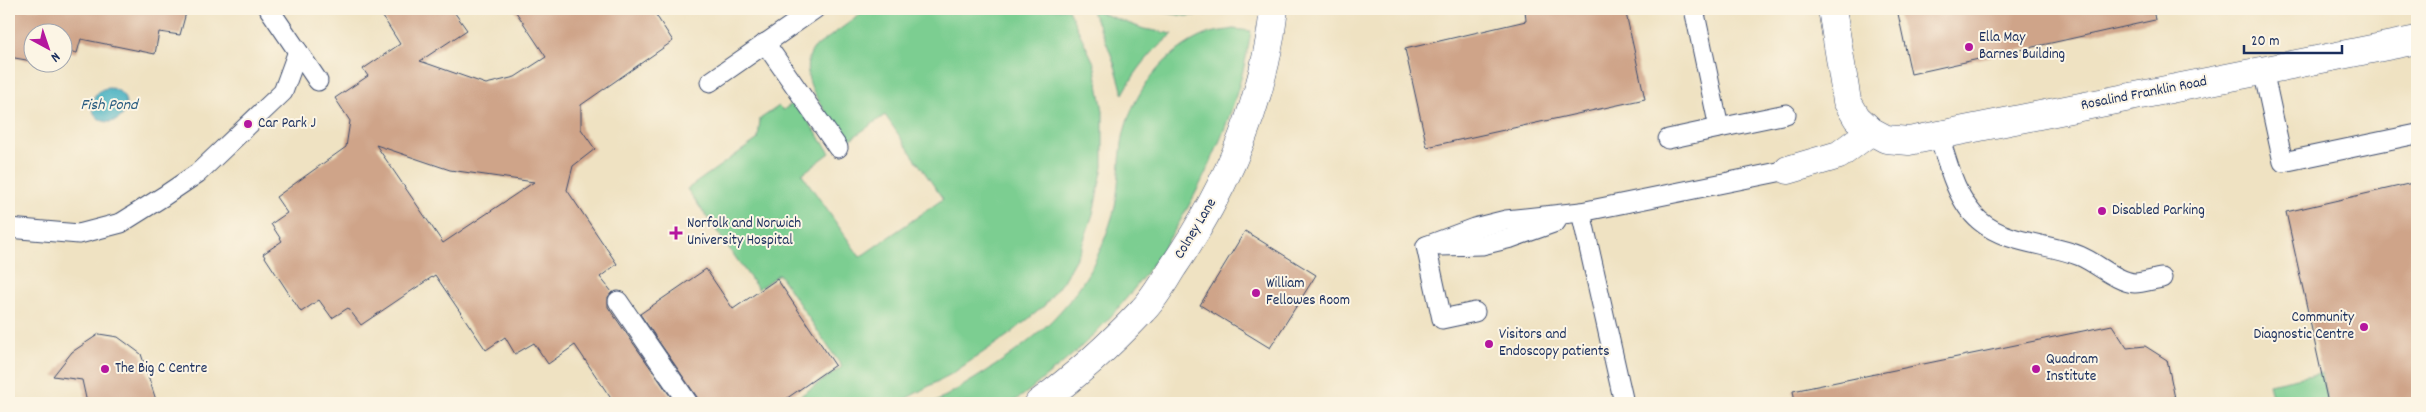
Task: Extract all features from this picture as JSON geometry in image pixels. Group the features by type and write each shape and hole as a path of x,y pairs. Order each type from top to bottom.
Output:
{"street":[{"name":"Colney Lane","path":"1039,403 1070,380 1145,309 1189,242 1226,176 1250,120 1266,61 1274,9"},
{"name":"Rosalind Franklin Road","path":"1832,9 1847,101 1857,118 1872,131 1886,139 1909,141 2417,40"},
{"path":"1788,170 1839,155 1872,131"}],"lane":[{"path":"269,9 318,81"},
{"path":"710,82 815,9"},
{"path":"1694,9 1719,128"},
{"path":"765,42 838,148"},
{"path":"9,228 79,234 121,223 157,201 198,173 283,92 298,51"},
{"path":"2263,70 2283,162 2417,134"},
{"path":"1668,139 1786,114"},
{"path":"1940,135 1949,170 1966,204 1979,220 2002,235 2082,256 2106,271 2135,283 2162,278"},
{"path":"1475,312 1442,319 1426,246 1482,245 1511,238 1581,212 1788,170"},
{"path":"1581,212 1624,403"},
{"path":"618,301 688,403"}],"green space":[{"path":"868,9 1068,9 1094,63 1103,111 1103,167 1093,214 1081,249 1063,281 1044,306 1010,334 953,373 898,403 790,403 842,367 779,274 758,289 687,189 758,139 760,119 779,106 783,110 795,102 830,153 802,174 860,257 943,199 885,115 848,141 816,96 810,84 808,60 814,48"},
{"path":"1090,9 1144,29 1173,34 1145,61 1123,94 1110,50"},
{"path":"1143,9 1254,9 1253,12 1185,16"},
{"path":"1233,29 1251,31 1241,78 1225,126 1205,174 1180,220 1152,265 1120,306 1086,343 1018,399 1004,404 934,403 1015,352 1034,337 1068,303 1092,266 1109,227 1115,207 1122,143 1132,109 1140,93 1163,64 1176,52 1207,34"},
{"path":"2321,373 2328,403 2274,403 2269,384"}],"water":[{"name":"Fish Pond","path":"109,88 116,89 121,93 125,98 125,112 121,117 116,121 109,122 102,121 97,117 93,112 92,105 93,98 97,93 102,89"}],"building":[{"path":"9,9 187,9 180,35 159,32 155,54 81,39 77,53 72,52 72,22 22,22 22,59 9,57"},
{"path":"378,9 452,9 467,30 420,61 486,84 515,77 546,57 514,9 652,9 673,41 581,105 581,129 595,149 573,166 567,190 617,264 600,277 612,292 608,297 608,307 675,403 614,403 575,345 548,364 534,343 515,354 505,337 486,350 435,275 361,325 348,308 332,318 319,300 301,312 263,254 282,241 271,224 287,213 276,197 346,147 350,121 335,98 368,76 363,69 400,44","holes":["376,145 450,170 534,182 443,243"]},
{"path":"1525,9 1625,9 1645,99 1427,147 1405,49 1526,21"},
{"name":"Ella May Barnes Building","path":"1897,9 2153,9 2155,20 1911,74"},
{"name":"Community Diagnostic Centre","path":"2417,182 2417,403 2328,403 2286,212"},
{"name":"William Fellowes Room","path":"1245,231 1316,275 1270,348 1200,305"},
{"path":"706,269 733,309 777,279 835,365 780,403 699,403 697,397 640,314"},
{"name":"Quadram Institute","path":"2112,325 2127,348 2145,346 2167,360 2176,403 1795,403 1793,391"},
{"name":"The Big C Centre","path":"99,334 118,337 141,354 157,403 87,403 82,380 53,376 72,352"}],"place":[{"name":"Ella May Barnes Building","path":"1969,47"},
{"name":"Car Park J","path":"248,124"},
{"name":"Disabled Parking","path":"2102,211"},
{"name":"Norfolk and Norwich University Hospital","path":"676,233"},
{"name":"William Fellowes Room","path":"1256,293"},
{"name":"Community Diagnostic Centre","path":"2364,327"},
{"name":"Visitors and Endoscopy patients","path":"1489,344"},
{"name":"The Big C Centre","path":"105,369"},
{"name":"Quadram Institute","path":"2036,369"}]}
